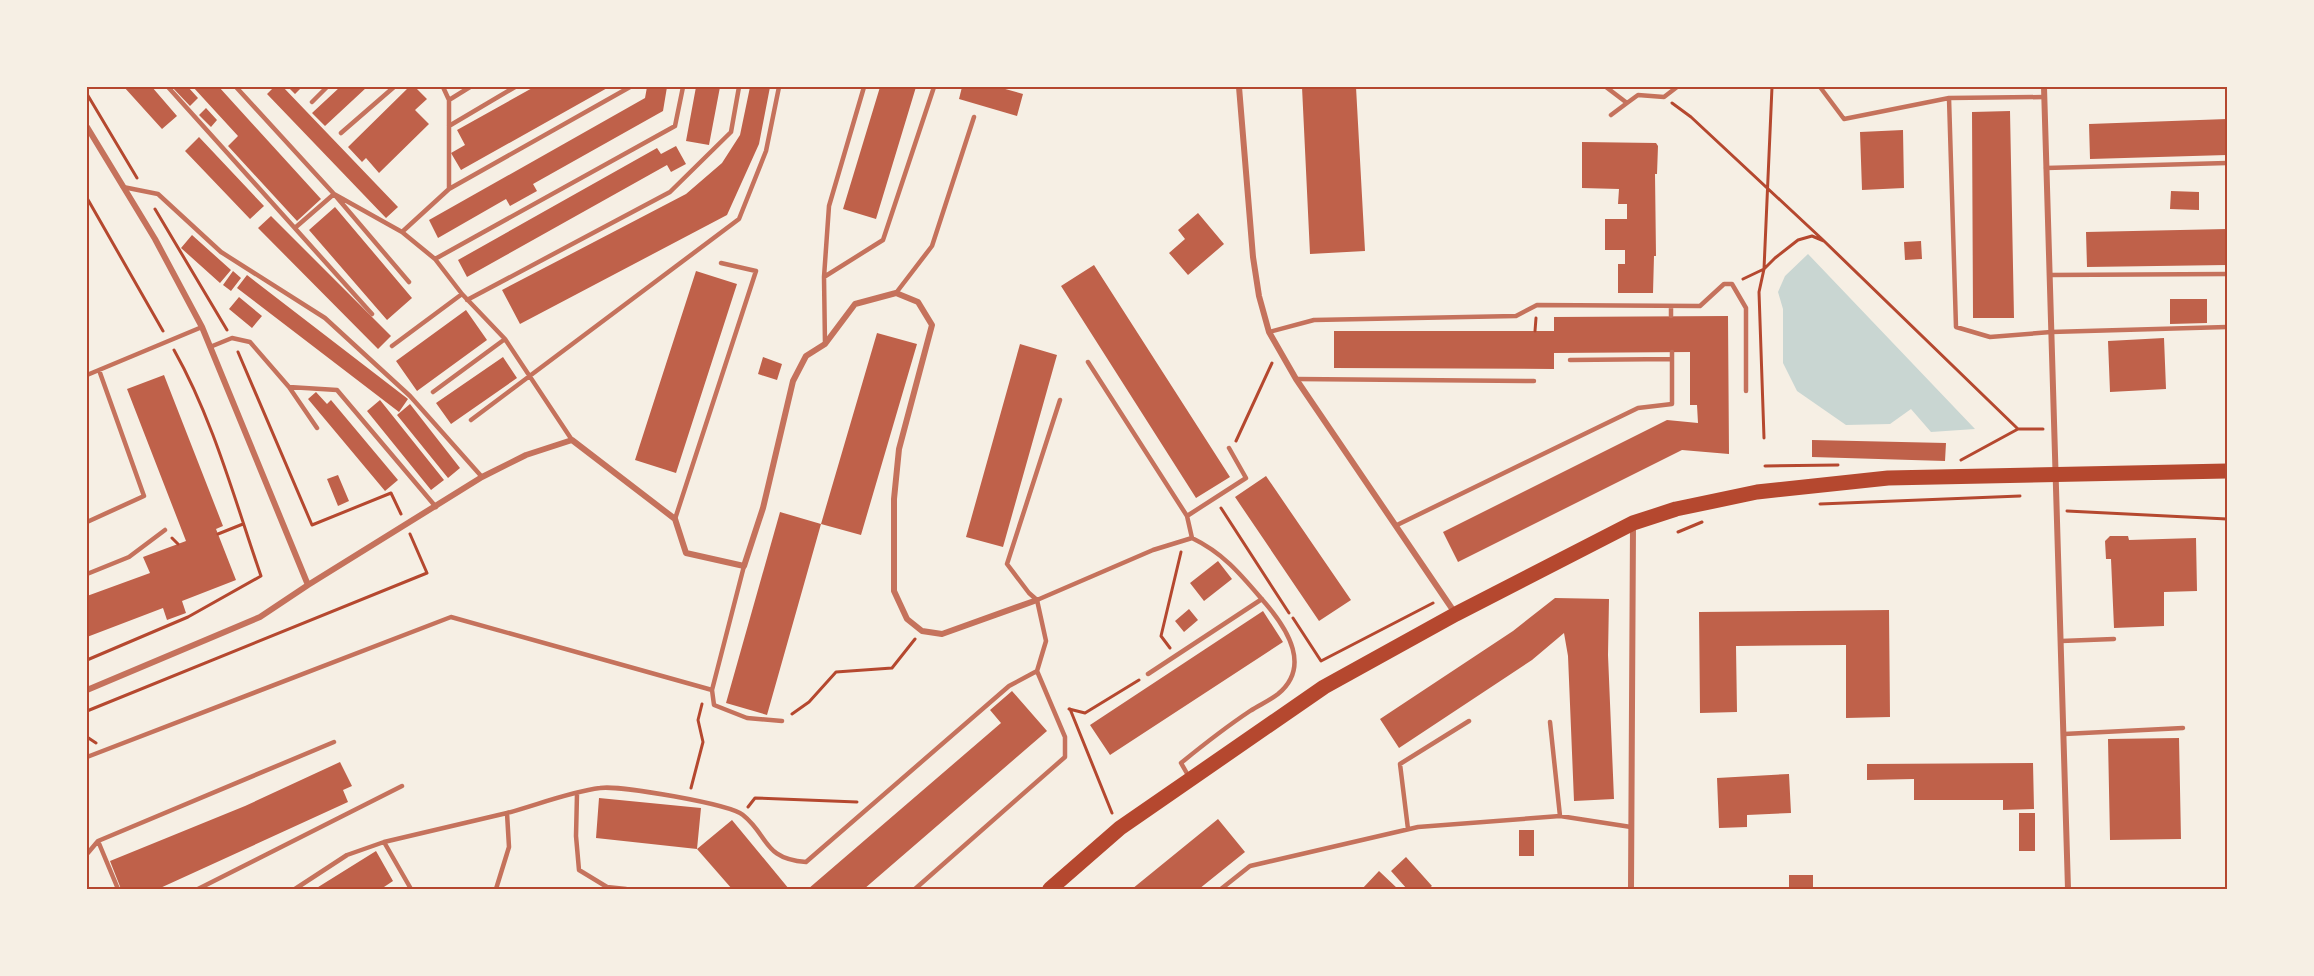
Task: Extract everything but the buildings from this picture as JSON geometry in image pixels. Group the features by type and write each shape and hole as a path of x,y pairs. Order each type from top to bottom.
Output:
{"main road":[{"path":"1050,889 1120,828 1324,687 1456,614 1633,523 1676,509 1757,492 1888,478 2227,471"}],"street":[{"path":"1239,87 1253,257 1259,296 1269,332 1296,379 1456,614"},
{"path":"2044,87 2068,889"},
{"path":"87,127 155,239 201,327 308,585"},
{"path":"87,690 260,617 483,477 525,455 572,440 675,519 686,553 744,566 763,508 793,381 806,356 825,344 855,304 896,293 918,302 932,325 899,449 894,499 894,591 907,619 922,631 942,634 1037,600"},
{"path":"1631,889 1633,523"}],"lane":[{"path":"168,87 372,314"},
{"path":"236,87 334,194 409,282"},
{"path":"312,102 327,87"},
{"path":"342,133 394,87"},
{"path":"443,87 449,100 449,189"},
{"path":"449,100 470,87"},
{"path":"449,126 515,87"},
{"path":"402,232 449,189 630,87"},
{"path":"435,259 675,126 683,87"},
{"path":"467,300 670,192 731,132 739,87"},
{"path":"471,420 739,219 766,151 779,87"},
{"path":"825,344 824,277 829,206 864,87"},
{"path":"824,277 883,240 934,87"},
{"path":"1605,87 1626,103"},
{"path":"1820,87 1844,119 1949,98 2044,97"},
{"path":"1611,115 1638,95 1664,97 1674,88"},
{"path":"1949,98 1956,327 1990,337 2051,332 2227,327"},
{"path":"896,293 932,246 974,117"},
{"path":"2046,168 2227,163"},
{"path":"123,187 158,194 221,252 325,318 410,396 483,477"},
{"path":"296,227 334,194"},
{"path":"334,194 402,232 435,259 467,300 505,339 572,440"},
{"path":"675,519 756,271 721,263"},
{"path":"2050,275 2227,274"},
{"path":"1269,332 1314,320 1516,316 1537,305 1700,306 1724,284 1732,284 1746,308 1746,391"},
{"path":"392,346 462,294"},
{"path":"1671,306 1671,316"},
{"path":"87,375 201,327"},
{"path":"210,347 232,338 250,342 289,387 317,428"},
{"path":"434,392 505,339"},
{"path":"1397,525 1638,408 1672,404 1672,352"},
{"path":"1570,360 1672,359"},
{"path":"1088,362 1187,516 1192,538"},
{"path":"87,522 144,496 99,370"},
{"path":"1296,379 1534,381"},
{"path":"289,387 337,390 436,507"},
{"path":"915,889 1065,757 1065,737 1037,671 1046,641 1037,600 1007,564 1060,400"},
{"path":"1187,516 1246,477 1229,448"},
{"path":"87,574 129,557 165,530"},
{"path":"1037,600 1153,550 1192,538 1215,549 1262,599 1290,638 1296,661 1292,678 1278,694 1207,741 1181,763 1190,779"},
{"path":"744,566 712,690 714,705 747,718 782,721"},
{"path":"1148,674 1262,599"},
{"path":"87,757 451,616 712,690"},
{"path":"2061,641 2114,639"},
{"path":"295,889 346,855 384,842 507,813 602,787 670,795 743,814 765,843 787,861 806,862 1009,686 1037,671"},
{"path":"1408,829 1400,764 1469,721"},
{"path":"1550,722 1560,816"},
{"path":"2064,734 2183,728"},
{"path":"87,854 98,841 334,742"},
{"path":"198,889 402,786"},
{"path":"577,794 576,836 579,870 607,887 626,889"},
{"path":"496,889 509,847 507,813"},
{"path":"1221,889 1250,866 1408,829 1560,816 1631,827"},
{"path":"98,841 118,889"},
{"path":"384,842 411,889"}],"path":[{"path":"1764,438 1759,292 1764,269 1772,87"},
{"path":"87,94 232,338 312,525 391,493 427,573 87,711"},
{"path":"1664,97 1691,117 1824,241 2018,429"},
{"path":"87,198 187,373 261,576 188,617 87,660"},
{"path":"1732,284 1764,269 1798,240 1812,236 1824,241"},
{"path":"1240,436 1278,350"},
{"path":"1955,463 2018,429 2054,428"},
{"path":"1765,466 1848,465"},
{"path":"1810,504 2020,496"},
{"path":"1215,498 1321,661 1445,597"},
{"path":"2057,511 2227,519"},
{"path":"1678,532 1706,521"},
{"path":"218,534 243,524"},
{"path":"1176,656 1161,636 1181,554"},
{"path":"782,721 809,702 836,672 892,668 922,631"},
{"path":"1120,828 1097,781 1070,709 1085,713 1148,674"},
{"path":"691,786 703,742 698,720 700,710"},
{"path":"743,814 755,798 874,803"}],"shaded area":[{"path":"1808,254 1975,429 1931,432 1911,409 1890,424 1846,425 1797,391 1783,363 1783,309 1778,292 1785,276"}]}
